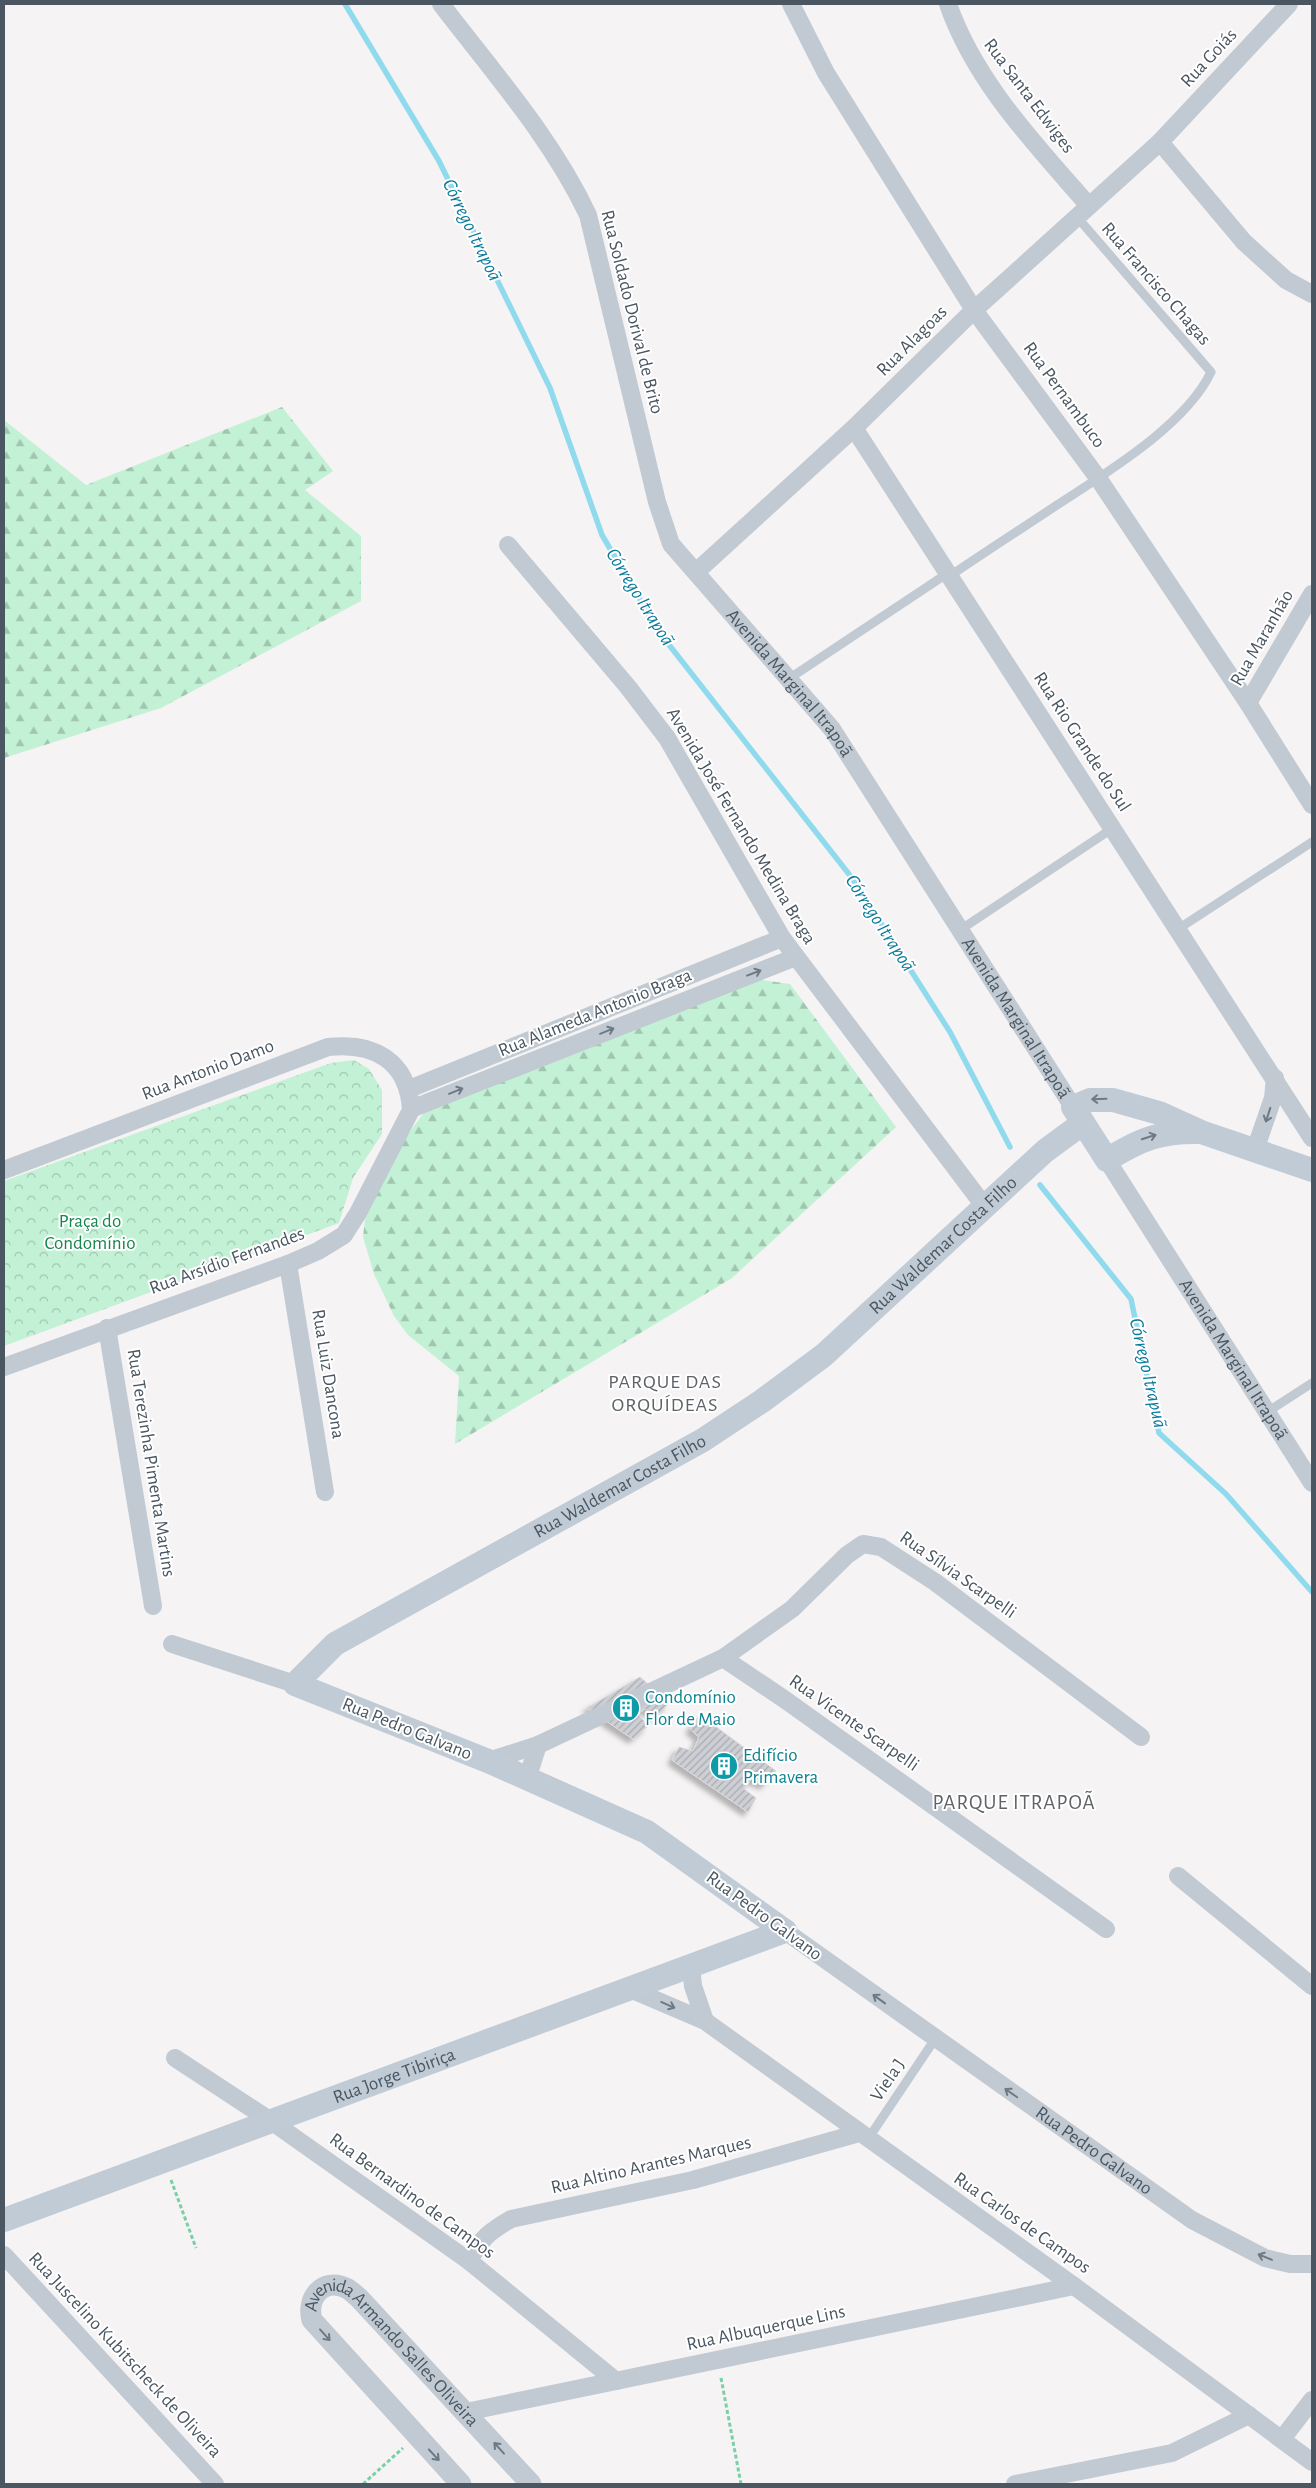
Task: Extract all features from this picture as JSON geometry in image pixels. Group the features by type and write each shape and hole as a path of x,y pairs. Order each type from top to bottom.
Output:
{"main road":[{"name":"Rua Waldemar Costa Filho","path":"295,1684 335,1644 703,1440 762,1401 824,1355 1045,1151 1090,1100 1113,1100 1174,1119 1201,1132"},
{"name":"Avenida Marginal Itrapoã","path":"1078,1115 1107,1160"},
{"path":"1107,1160 1142,1139 1160,1134 1201,1132 1312,1170"},
{"name":"Rua Pedro Galvano","path":"295,1684 488,1762 647,1832 785,1931"},
{"name":"Rua Jorge Tibiriça","path":"4,2220 785,1931"}],"street":[{"name":"Rua Soldado Dorival de Brito","path":"441,4 551,146 572,181 588,215 657,502 671,544 696,572"},
{"name":"Rua Pernambuco","path":"792,4 826,73 974,310 1098,478 1248,703 1312,805"},
{"name":"Rua Santa Edwiges","path":"948,4 967,50 1083,212"},
{"name":"Rua Goiás","path":"1160,142 1288,4"},
{"name":"Rua Alagoas","path":"696,572 854,428 974,310 1160,142"},
{"path":"1160,142 1244,242 1286,280 1312,294"},
{"name":"Rua Rio Grande do Sul","path":"854,428 1312,1138"},
{"name":"Avenida José Fernando Medina Braga","path":"508,545 628,687 667,738 782,938 985,1207"},
{"name":"Avenida Marginal Itrapoã","path":"696,572 714,595 790,678 832,729 1078,1115"},
{"name":"Rua Maranhão","path":"1248,703 1312,594"},
{"name":"Rua Alameda Antonio Braga","path":"410,1097 782,938"},
{"name":"Rua Alameda Antonio Braga","path":"410,1097 796,957"},
{"name":"Rua Antonio Damo","path":"4,1170 328,1046 349,1044 366,1047 395,1065 410,1097"},
{"path":"1255,1150 1273,1098 1275,1078"},
{"name":"Rua Arsídio Fernandes","path":"4,1367 107,1328 288,1264 318,1251 344,1235 358,1212 410,1097"},
{"name":"Avenida Marginal Itrapoã","path":"1107,1160 1312,1483"},
{"name":"Rua Luiz Dancona","path":"288,1264 325,1492"},
{"name":"Rua Terezinha Pimenta Martins","path":"107,1328 153,1606"},
{"name":"Rua Sílvia Scarpelli","path":"488,1762 538,1745 723,1658 792,1609 847,1555 863,1544 880,1547 935,1582 1140,1737"},
{"name":"Rua Pedro Galvano","path":"172,1644 295,1684"},
{"name":"Rua Vicente Scarpelli","path":"723,1658 784,1699 1106,1929"},
{"path":"527,1779 538,1745"},
{"path":"1178,1876 1312,1986"},
{"name":"Rua Pedro Galvano","path":"785,1931 1192,2220 1266,2258 1290,2264 1312,2264"},
{"path":"691,1966 693,1986 705,2021"},
{"name":"Rua Carlos de Campos","path":"630,1989 705,2021 1074,2286 1312,2462"},
{"name":"Rua Bernardino de Campos","path":"175,2058 271,2121 469,2261 616,2381"},
{"name":"Rua Altino Arantes Marques","path":"469,2261 479,2243 490,2232 511,2219 693,2180 863,2136"},
{"name":"Rua Juscelino Kubitscheck de Oliveira","path":"4,2255 215,2484"},
{"name":"Avenida Armando Salles Oliveira","path":"461,2484 312,2320 311,2300 326,2287 336,2285 347,2288 353,2293 466,2412 531,2484"},
{"name":"Rua Albuquerque Lins","path":"466,2412 1074,2286"},
{"path":"1282,2439 1312,2400"},
{"path":"1015,2484 1172,2453 1249,2415"}],"lane":[{"name":"Rua Francisco Chagas","path":"1083,212 1211,372 1205,385 1190,405 1150,439 1098,478"},
{"path":"790,678 1098,478"},
{"path":"960,930 1113,828"},
{"path":"1178,929 1312,842"},
{"path":"1267,1412 1312,1383"},
{"name":"Viela J","path":"863,2136 935,2039"}],"path":[{"path":"164,2161 196,2248"},
{"path":"718,2360 741,2484"},
{"path":"364,2484 416,2436"}],"green space":[{"path":"282,407 333,471 305,490 361,536 361,601 161,708 4,758 4,420 86,485"},
{"path":"755,979 790,984 896,1127 732,1278 455,1444 459,1376 408,1335 394,1316 374,1274 363,1237 365,1219 390,1159 428,1107"},
{"name":"Praça do Condomínio","path":"354,1060 369,1069 382,1090 382,1134 353,1178 339,1223 4,1346 4,1181 331,1063"}],"building":[{"name":"Condomínio Flor de Maio","path":"640,1677 669,1703 655,1717 645,1709 638,1714 648,1726 633,1739 587,1708"},
{"name":"Edifício Primavera","path":"700,1715 776,1771 764,1785 751,1779 744,1789 756,1798 748,1812 672,1760 679,1747 693,1751 699,1737 690,1729"}],"waterway":[{"name":"Córrego Itrapoã","path":"345,4 439,161 550,388 602,535 659,632 852,878 950,1032 1010,1147"},
{"name":"Córrego Itrapuã","path":"1040,1185 1131,1299 1159,1433 1226,1494 1312,1592"}],"place":[{"name":"Condomínio Flor de Maio","path":"626,1708"},
{"name":"Edifício Primavera","path":"724,1766"}],"district":[{"name":"PARQUE DAS ORQUÍDEAS","path":"665,1394"},
{"name":"PARQUE ITRAPOÃ","path":"1014,1802"}]}
